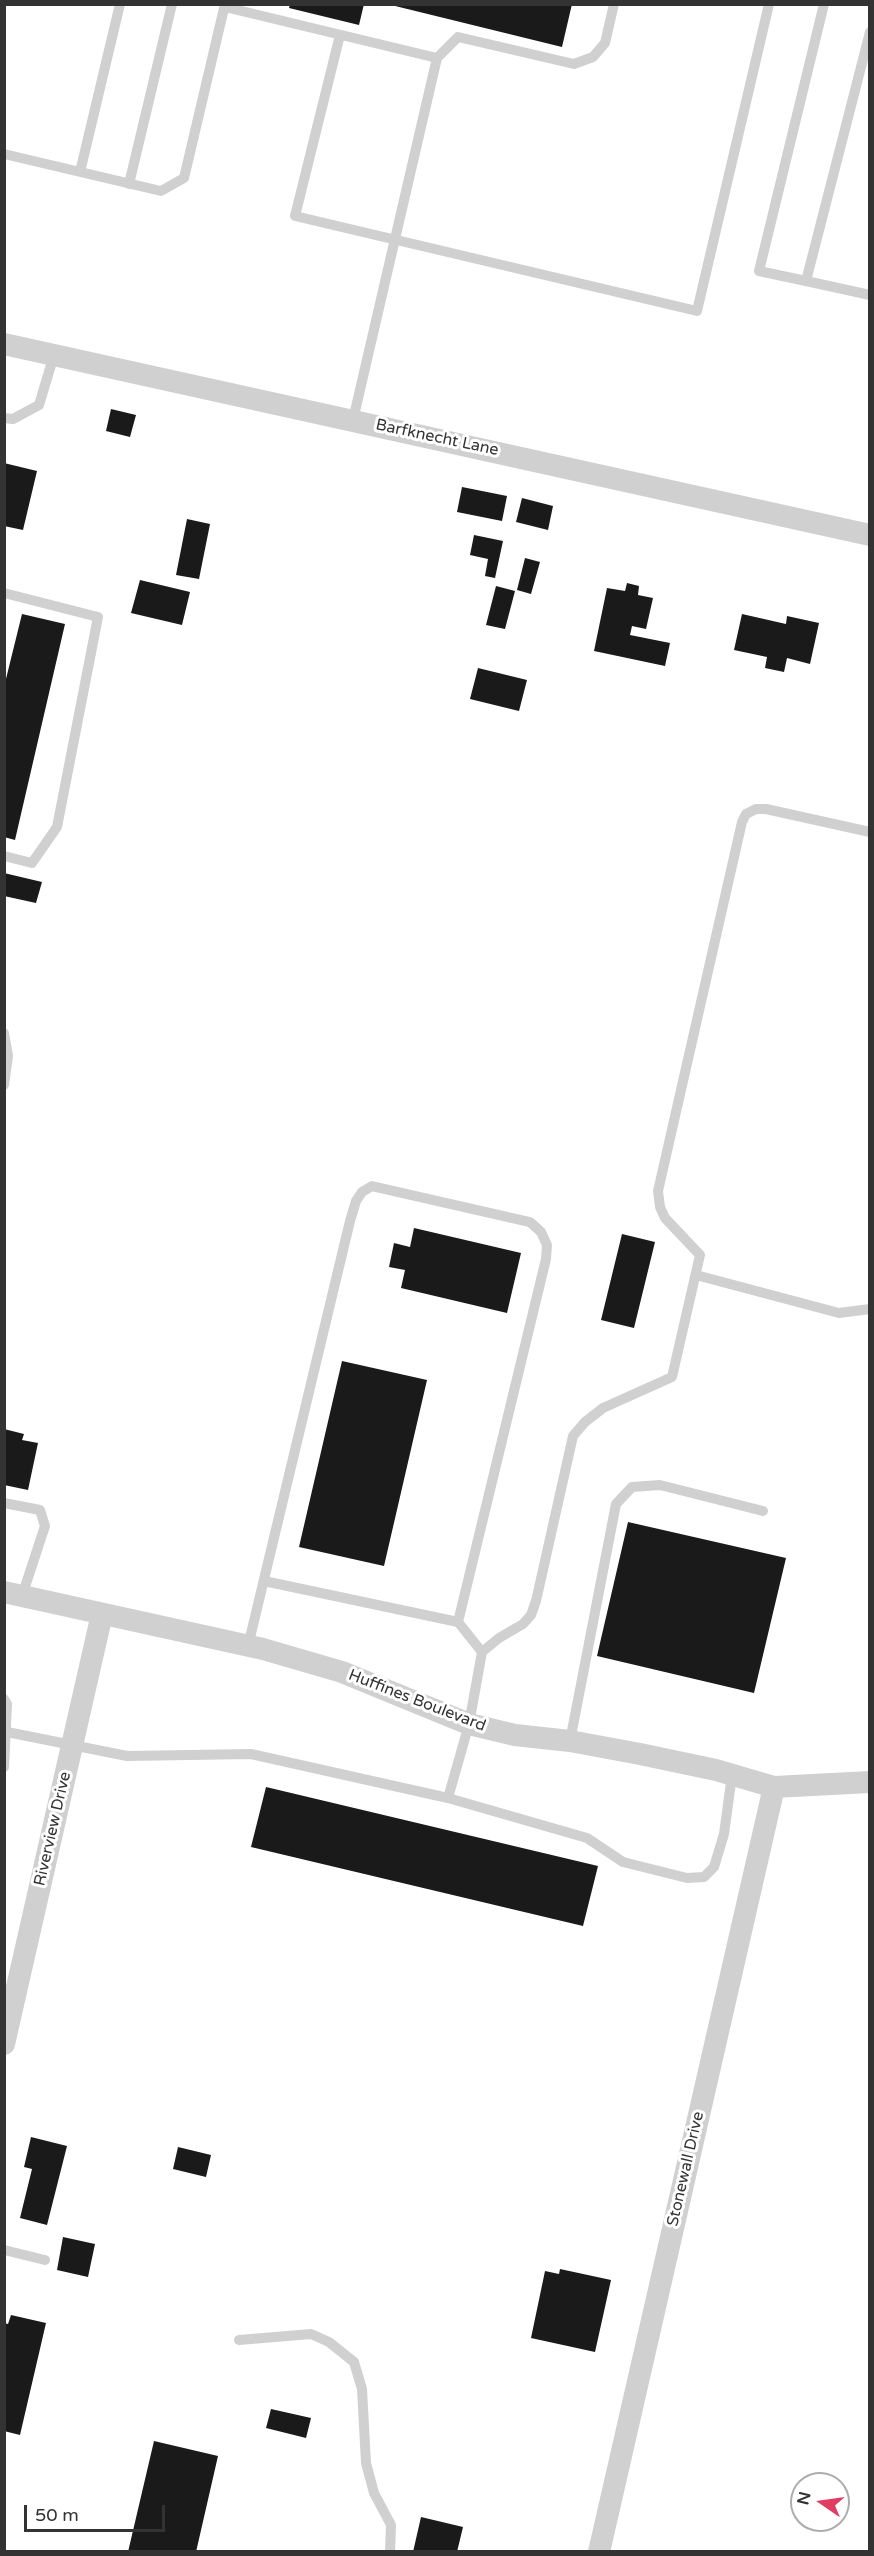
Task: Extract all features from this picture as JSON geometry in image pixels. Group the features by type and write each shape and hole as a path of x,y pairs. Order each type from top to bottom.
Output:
{"street":[{"name":"Barfknecht Lane","path":"4,344 870,535"},
{"name":"Huffines Boulevard","path":"13,1594 249,1646 342,1672 469,1724 515,1735 570,1741 640,1754 774,1787 870,1782"},
{"name":"Riverview Drive","path":"4,2044 8,2015 102,1614"},
{"name":"Stonewall Drive","path":"599,2552 774,1787"}],"lane":[{"path":"80,172 120,4"},
{"path":"129,184 172,4"},
{"path":"353,420 437,58 458,37 574,64 593,57 605,43 614,4"},
{"path":"340,35 295,216 697,311 769,4"},
{"path":"824,4 759,271 870,295"},
{"path":"4,154 161,191 184,178 225,6 437,58"},
{"path":"806,281 870,32"},
{"path":"4,418 13,419 39,405 54,355"},
{"path":"4,593 98,617 57,827 32,863 4,856"},
{"path":"448,1798 469,1724 482,1652 499,1638 523,1624 531,1615 536,1601 573,1436 585,1422 603,1408 672,1377 700,1255 665,1218 660,1207 658,1191 742,822 746,813 756,809 766,809 870,832"},
{"path":"4,1033 8,1056 4,1085"},
{"path":"249,1646 350,1221 356,1201 362,1192 372,1186 530,1222 541,1232 547,1245 546,1259 458,1622"},
{"path":"696,1275 839,1313 870,1309"},
{"path":"570,1741 616,1504 632,1487 660,1485 763,1511"},
{"path":"4,1503 40,1510 45,1526 13,1594"},
{"path":"264,1581 458,1622 482,1652"},
{"path":"4,1699 7,1704 4,1767"},
{"path":"7,1732 127,1756 251,1754 448,1798 587,1838 623,1862 687,1878 704,1877 714,1867 724,1834 732,1775"},
{"path":"4,2250 45,2260"},
{"path":"239,2340 311,2334 329,2342 354,2362 362,2389 366,2463 374,2493 391,2525 390,2552"}],"building":[{"path":"290,4 364,4 359,25 289,8"},
{"path":"387,4 572,4 562,47"},
{"path":"111,409 136,415 130,437 106,431"},
{"path":"4,463 37,471 23,530 4,526"},
{"path":"462,487 507,496 502,521 457,512"},
{"path":"522,498 553,506 548,530 516,522"},
{"path":"187,519 210,524 199,579 176,575"},
{"path":"474,535 503,541 495,578 485,576 488,559 470,555"},
{"path":"525,558 540,562 531,594 517,590"},
{"path":"140,580 190,592 182,625 131,613"},
{"path":"627,583 639,586 638,595 653,598 646,629 632,626 630,635 670,643 665,666 594,651 607,588 625,591"},
{"path":"496,586 515,591 505,629 486,625"},
{"path":"22,614 65,624 15,840 4,837 4,687"},
{"path":"742,614 786,624 787,616 819,623 810,664 787,658 784,672 765,668 767,657 734,650"},
{"path":"478,668 527,680 519,711 470,699"},
{"path":"4,873 42,882 36,903 4,896"},
{"path":"414,1228 521,1253 507,1313 401,1288 405,1270 389,1267 394,1243 410,1247"},
{"path":"622,1234 655,1242 634,1328 601,1320"},
{"path":"342,1361 427,1380 384,1566 299,1547"},
{"path":"4,1429 24,1434 22,1440 38,1443 28,1490 4,1485"},
{"path":"628,1522 786,1558 754,1693 597,1656"},
{"path":"266,1787 598,1866 583,1926 251,1847"},
{"path":"31,2137 67,2146 47,2225 20,2218 32,2169 24,2167"},
{"path":"178,2147 211,2155 206,2177 173,2169"},
{"path":"63,2237 95,2244 88,2277 57,2270"},
{"path":"560,2269 611,2280 595,2352 531,2338 545,2271 559,2274"},
{"path":"11,2315 46,2323 20,2435 4,2431 4,2323 8,2324"},
{"path":"271,2409 311,2418 306,2438 266,2428"},
{"path":"154,2441 218,2456 196,2552 128,2552"},
{"path":"421,2517 463,2527 457,2552 413,2552"}]}
